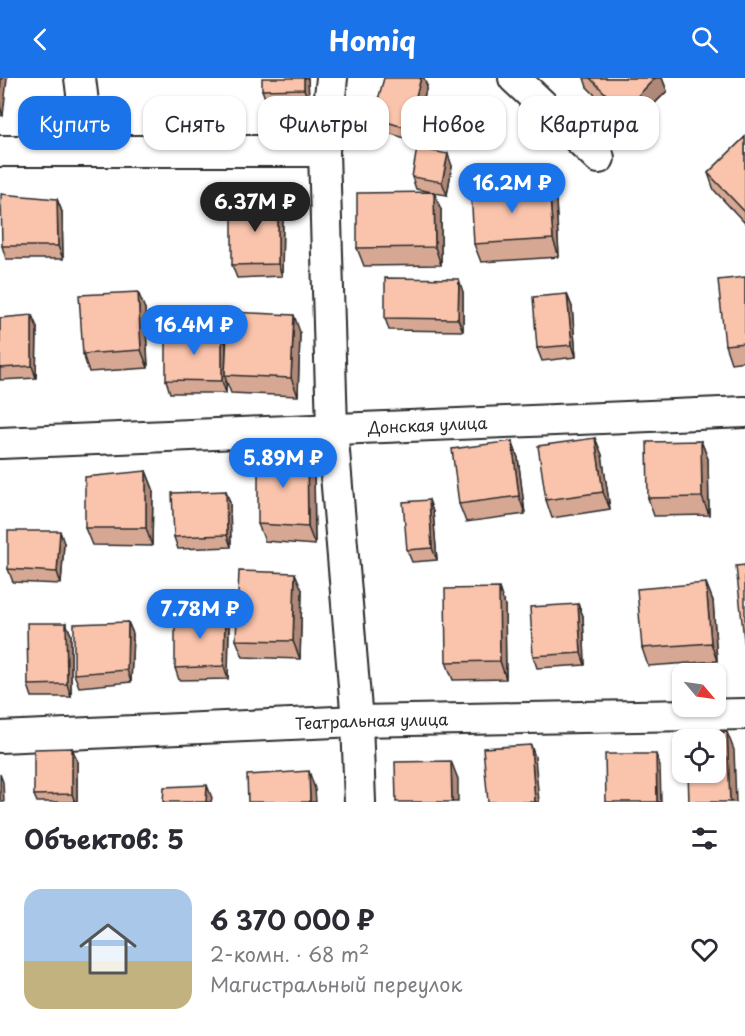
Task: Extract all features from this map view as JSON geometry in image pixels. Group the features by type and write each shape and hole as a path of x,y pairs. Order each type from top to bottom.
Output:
{"street":[{"path":"80,78 82,96"},
{"path":"332,78 324,151 332,428 357,721 360,802"},
{"path":"514,78 599,158"},
{"path":"0,151 324,151"},
{"name":"Донская улица","path":"0,443 745,412"},
{"name":"Театральная улица","path":"0,737 357,721 745,714"}],"building":[{"path":"262,78 304,78 304,89 262,90"},
{"path":"384,78 421,78 416,96 401,96 401,126 389,123 389,96 379,96"},
{"path":"590,78 655,78 638,96 608,96"},
{"path":"745,137 745,212 708,173"},
{"path":"417,150 448,154 442,182 412,177"},
{"path":"549,183 553,239 474,244 471,189"},
{"path":"434,192 435,247 357,248 357,193"},
{"path":"1,194 57,199 58,246 2,246"},
{"path":"278,201 278,264 232,265 232,203"},
{"path":"745,277 745,343 725,345 718,280"},
{"path":"385,278 459,279 458,319 385,318"},
{"path":"138,292 141,350 83,354 79,295"},
{"path":"567,294 572,345 537,348 533,297"},
{"path":"228,312 294,315 291,378 225,375"},
{"path":"32,315 32,366 0,368 0,318"},
{"path":"166,332 222,332 222,381 166,380"},
{"path":"595,438 603,492 546,500 538,446"},
{"path":"512,441 519,496 459,504 452,449"},
{"path":"701,441 702,497 648,498 647,442"},
{"path":"258,453 307,453 308,527 258,524"},
{"path":"146,471 146,528 85,528 85,477"},
{"path":"226,491 227,535 174,537 172,493"},
{"path":"429,500 432,548 407,550 403,502"},
{"path":"8,531 60,531 57,572 8,569"},
{"path":"745,565 745,649 736,566"},
{"path":"239,571 295,573 293,641 236,640"},
{"path":"706,583 711,643 642,648 637,589"},
{"path":"499,588 500,661 446,662 445,589"},
{"path":"578,604 581,653 533,656 530,607"},
{"path":"225,610 224,666 175,668 175,615"},
{"path":"128,622 127,670 74,674 74,624"},
{"path":"27,623 66,623 67,684 28,685"},
{"path":"726,732 730,802 689,802 688,783 726,783"},
{"path":"531,745 535,802 488,802 483,748"},
{"path":"72,748 72,794 34,795 34,749"},
{"path":"605,754 656,754 657,802 606,802"},
{"path":"451,761 452,802 396,802 395,762"},
{"path":"309,771 310,802 248,802 247,775"},
{"path":"207,785 206,802 163,802 164,787"}]}
